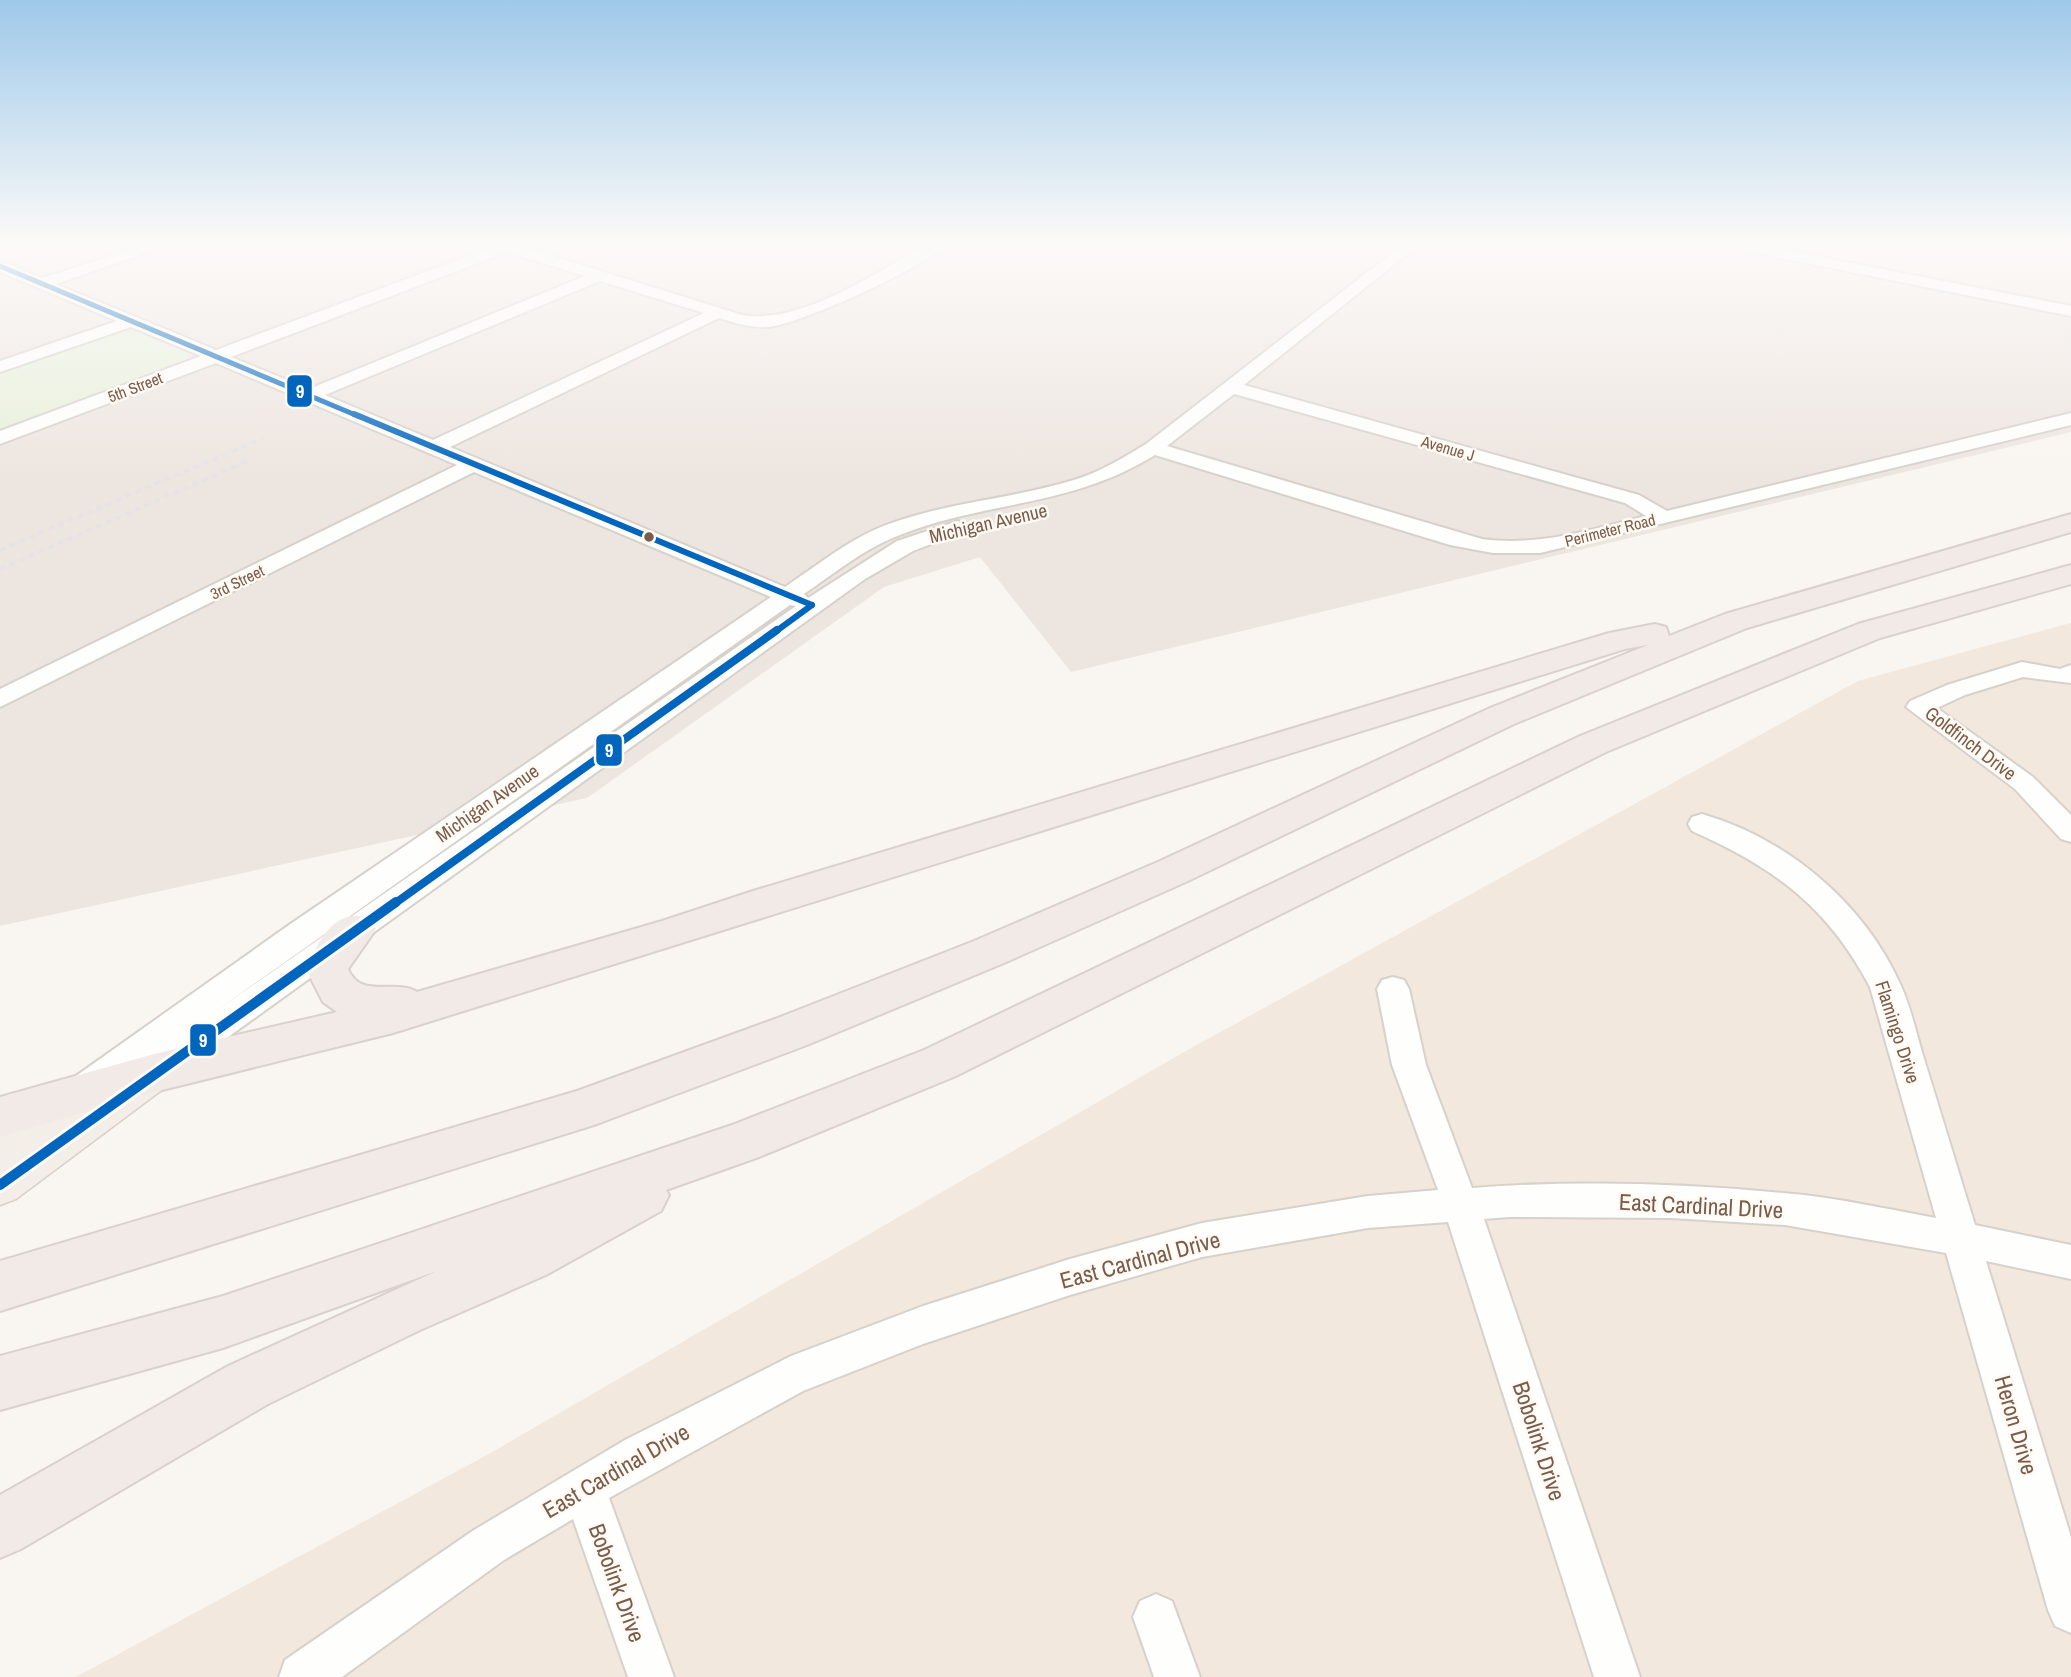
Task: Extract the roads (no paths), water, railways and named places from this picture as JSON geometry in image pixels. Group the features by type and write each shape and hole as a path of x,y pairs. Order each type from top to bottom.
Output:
{"highway":[{"path":"0,1286 580,1110 791,1032 989,952 1174,871 1502,716 1736,621 2071,523"},
{"path":"0,1383 223,1322 742,1142 940,1063 1592,744 1868,631 2071,574"},
{"path":"0,1117 154,1073 393,1016 670,934 767,901 1620,640 1736,621"},
{"path":"365,922 336,950 327,969 331,985 343,996 360,1003 385,1005 424,998 678,923 767,901"},
{"path":"0,1528 248,1385 401,1312 528,1258 742,1142"}],"main road":[{"name":"Michigan Avenue","path":"2,1171 154,1073"},
{"name":"Michigan Avenue","path":"2,1171 77,1094"}],"street":[{"path":"0,367 131,321"},
{"path":"133,321 812,605"},
{"name":"5th Street","path":"0,438 306,321"},
{"path":"310,395 487,321"},
{"path":"435,447 700,321"},
{"name":"Michigan Avenue","path":"77,1094 300,933 865,542 898,527 942,513 1083,484 1105,475 1153,448 1314,321"},
{"name":"Avenue J","path":"1230,387 1632,499 1662,517"},
{"name":"Perimeter Road","path":"1153,448 1458,540 1494,548 1553,545 2071,419"},
{"name":"Michigan Avenue","path":"154,1073 879,560 933,534 1066,505 1099,493 1135,469 1153,448"},
{"name":"3rd Street","path":"0,699 474,464"},
{"name":"Goldfinch Drive","path":"2071,664 2065,677 2022,669 1956,690 1919,707 2024,783 2071,832"},
{"name":"Flamingo Drive","path":"1702,824 1747,842 1815,888 1843,915 1869,953 1886,987 1962,1239"},
{"name":"Bobolink Drive","path":"1393,989 1409,1065 1461,1205 1617,1677"},
{"name":"East Cardinal Drive","path":"302,1677 489,1545 640,1455 791,1376 923,1325 1058,1281 1202,1240 1368,1212 1510,1201 1671,1202 1785,1209 1962,1239 2071,1262"},
{"name":"Heron Drive","path":"1962,1239 2071,1610"},
{"name":"Bobolink Drive","path":"583,1489 651,1677"},
{"path":"1156,1617 1177,1677"}],"railway":[{"path":"0,550 264,438"},
{"path":"0,569 250,460"}]}
